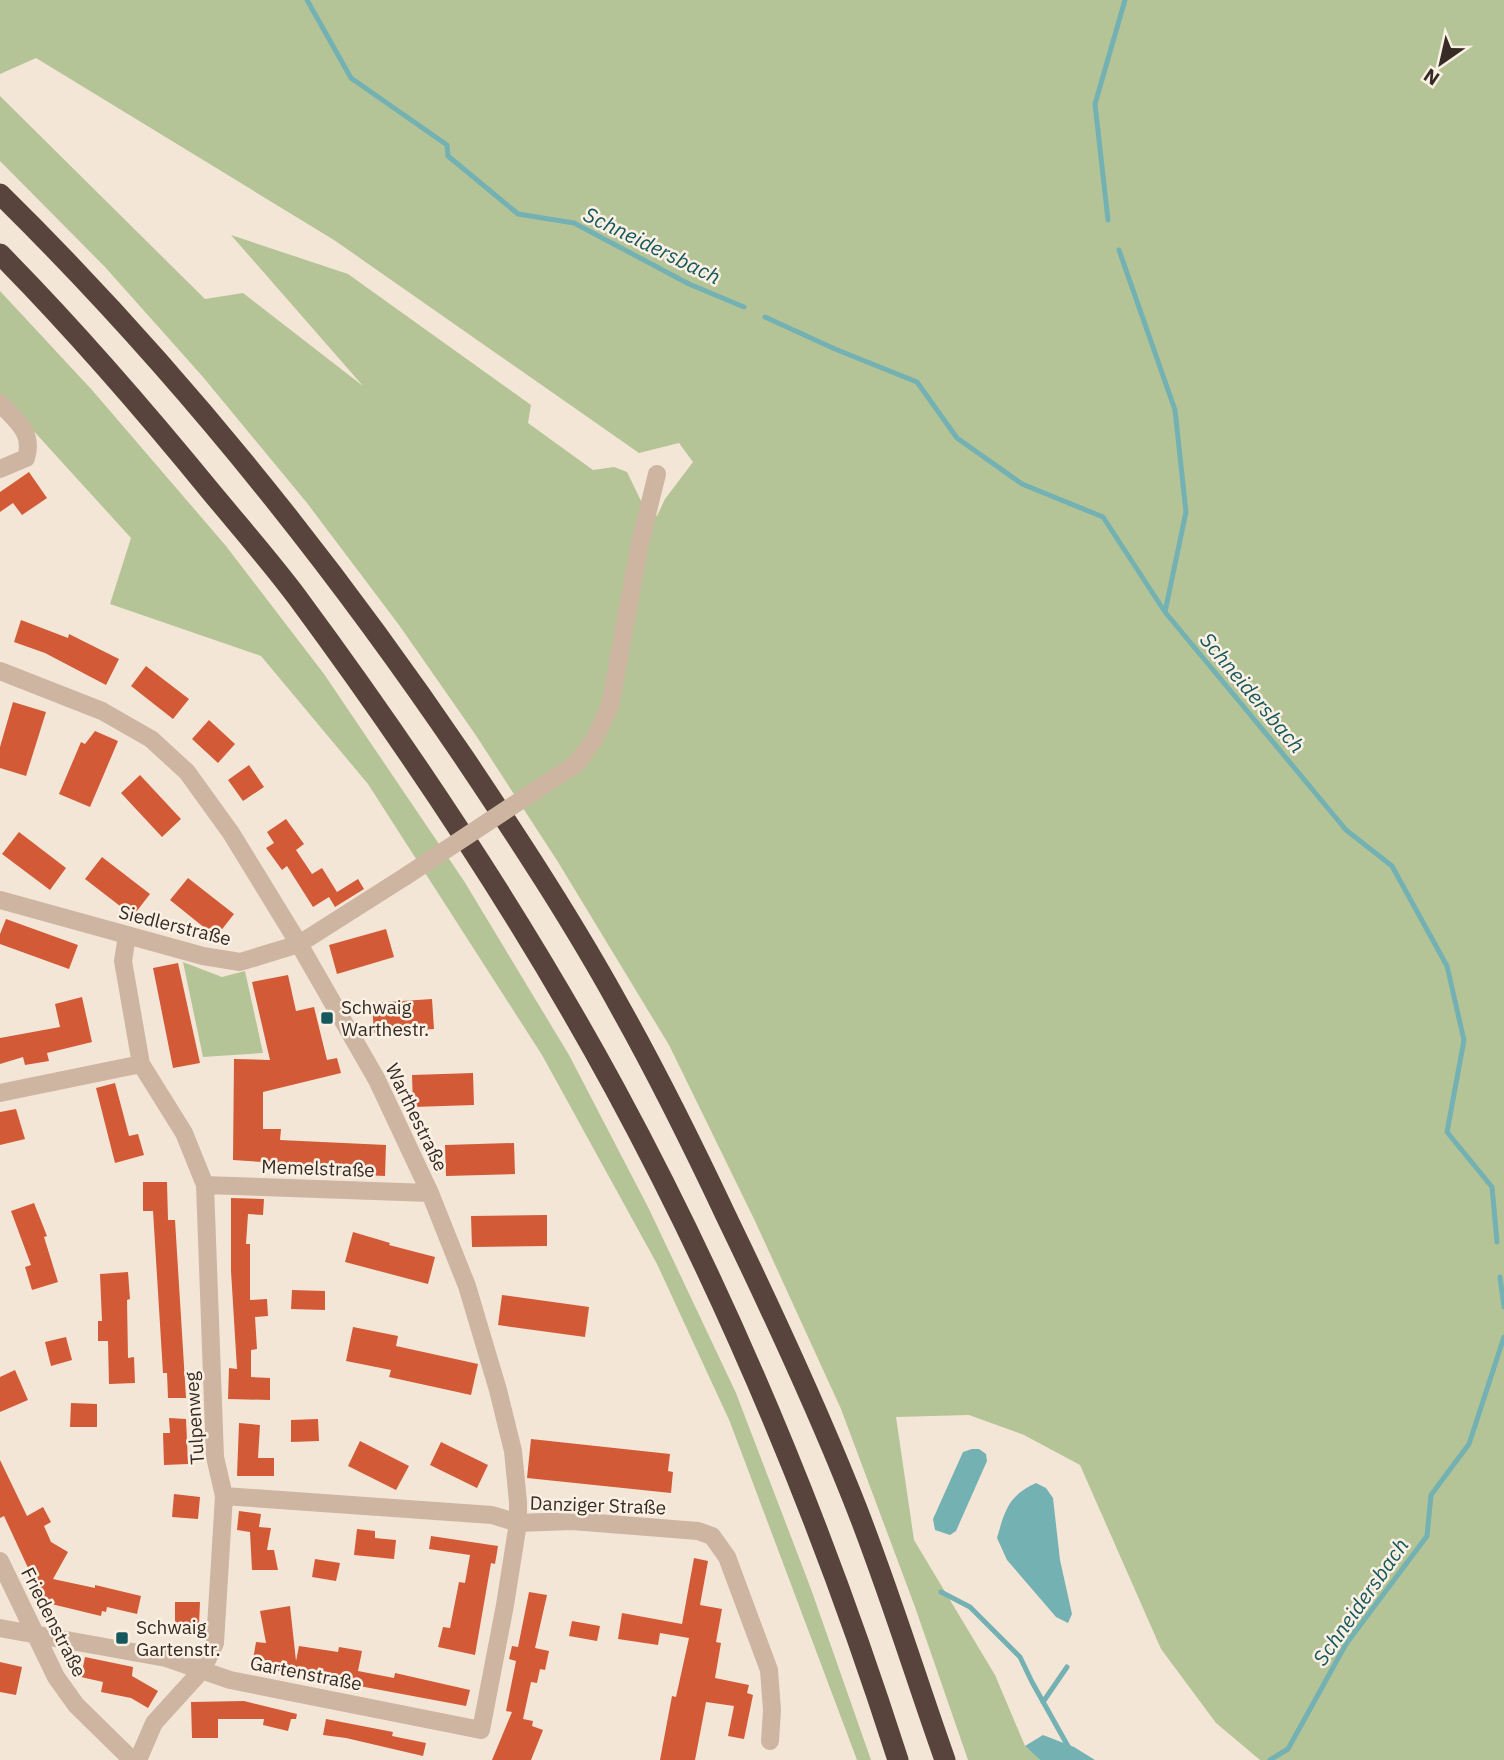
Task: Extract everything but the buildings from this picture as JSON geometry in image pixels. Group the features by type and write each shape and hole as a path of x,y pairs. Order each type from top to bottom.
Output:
{"highway":[{"path":"0,194 118,315 207,416 314,549 399,662 519,840 615,998 687,1134 784,1336 850,1492 945,1760"},
{"path":"0,254 57,312 154,422 295,593 419,769 527,936 615,1090 699,1256 776,1424 860,1643 898,1760"}],"street":[{"path":"0,403 26,433 30,446 26,458 0,469"},
{"name":"Siedlerstraße","path":"0,900 203,956 240,962 299,944 406,876 576,764 594,740 610,706 635,571 657,474"},
{"name":"Warthestraße","path":"0,671 102,711 151,739 187,772 299,944 377,1080 430,1193 467,1286 498,1390 513,1451 518,1502 505,1605 481,1730"},
{"name":"Tulpenweg","path":"127,936 123,961 141,1064 184,1133 205,1185 215,1457 224,1496 215,1643 203,1669 153,1723 138,1760"},
{"path":"0,1093 141,1064"},
{"name":"Memelstraße","path":"205,1185 430,1193"},
{"name":"Danziger Straße","path":"224,1496 492,1515 517,1523 572,1521 698,1531 712,1536 727,1557 769,1670 772,1710 770,1741"},
{"name":"Friedenstraße","path":"0,1562 56,1677 76,1705 132,1760"},
{"name":"Gartenstraße","path":"0,1628 166,1658 230,1679 481,1730"}],"green space":[{"path":"0,0 1504,0 1504,1760 1260,1760 1216,1723 1161,1649 1080,1465 1024,1435 969,1415 896,1417 914,1540 995,1675 1025,1746 1040,1760 968,1760 915,1607 841,1409 755,1221 669,1045 558,862 475,734 399,625 307,503 203,377 105,267 0,161 0,96 205,299 243,293 363,386 231,235 348,274 531,405 528,423 593,470 614,467 627,472 644,507 657,516 665,499 693,462 679,443 639,453 334,240 36,58 0,74"},
{"path":"0,291 92,390 226,546 324,674 464,881 569,1055 649,1209 736,1393 811,1589 871,1760 857,1760 730,1422 657,1264 542,1055 368,784 261,656 110,604 131,538 0,394"},
{"path":"183,962 222,977 245,971 263,1053 203,1057"}],"water":[{"path":"979,1449 986,1454 987,1461 956,1531 950,1535 935,1530 933,1519 963,1452"},
{"path":"1036,1483 1046,1488 1053,1498 1060,1560 1072,1614 1068,1623 1056,1617 1007,1560 997,1538 1013,1499"},
{"path":"1043,1735 1074,1747 1095,1760 1040,1760 1025,1746"}],"waterway":[{"name":"Schneidersbach","path":"307,0 351,78 447,145 448,156 518,214 574,223 689,284 744,307"},
{"path":"1108,220 1095,104 1125,0"},
{"path":"1119,250 1175,410 1186,512 1165,612"},
{"name":"Schneidersbach","path":"765,317 917,382 957,438 1022,484 1103,517 1165,612 1346,830 1392,866 1447,966 1464,1040 1447,1132 1492,1187 1497,1242"},
{"name":"Schneidersbach","path":"1500,1277 1504,1307"},
{"name":"Schneidersbach","path":"1270,1760 1288,1749 1346,1644 1427,1536 1431,1495 1469,1444 1504,1337"},
{"path":"941,1592 970,1607 1020,1657 1069,1748"},
{"path":"1043,1702 1067,1667"}],"place":[{"name":"Schwaig Warthestr.","path":"327,1018"},
{"name":"Schwaig Gartenstr.","path":"122,1638"}]}
